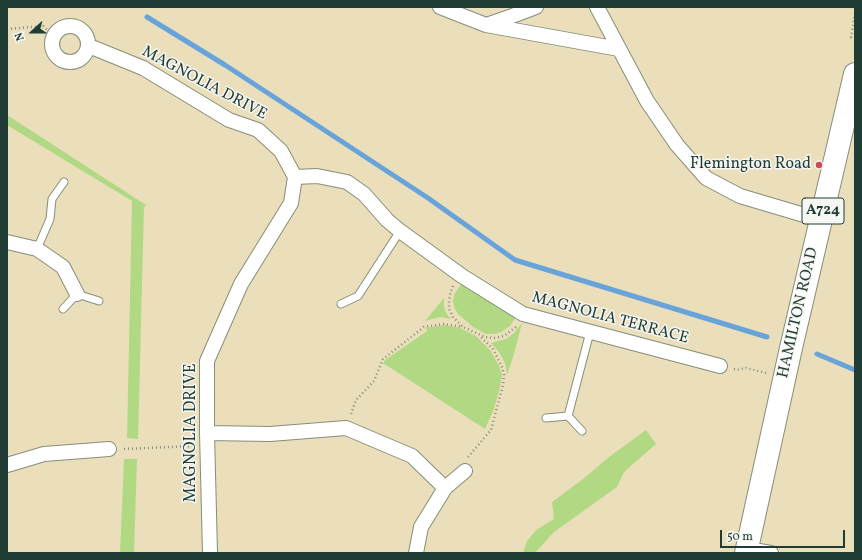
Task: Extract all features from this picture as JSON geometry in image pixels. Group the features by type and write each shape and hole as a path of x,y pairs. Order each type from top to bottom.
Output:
{"main road":[{"name":"HAMILTON ROAD","path":"746,551 784,378 855,74"}],"street":[{"path":"440,7 486,25 619,49"},
{"path":"486,25 536,7"},
{"path":"597,7 652,108 677,145 706,178 740,196 821,220"},
{"path":"76,26 86,34 89,46 87,52 83,58 78,61 72,63 65,62 55,55 52,49 54,36 57,31 63,27 76,26"},
{"name":"MAGNOLIA DRIVE","path":"89,46 143,68 229,120 258,130 281,151 295,177 291,203 240,284 207,361 210,553"},
{"name":"MAGNOLIA TERRACE","path":"295,177 317,176 347,182 364,194 387,220 400,231 462,276 523,314 720,366"},
{"path":"7,242 37,249 63,267 77,294"},
{"path":"207,433 270,434 346,428 412,456 446,488"},
{"path":"7,465 44,454 109,449"},
{"path":"416,553 421,527 446,488 465,471"},
{"path":"746,551 771,553"}],"lane":[{"path":"37,249 50,219 52,199 64,182"},
{"path":"341,304 358,296 400,231"},
{"path":"63,309 77,294 99,301"},
{"path":"568,416 590,332"},
{"path":"546,418 568,416"},
{"path":"568,416 582,431"}],"path":[{"path":"855,13 851,37 855,37"},
{"path":"7,29 43,26 54,36"},
{"path":"462,276 450,290 449,300 453,317 463,327 485,338 504,336 519,323 523,314"},
{"path":"346,428 356,400 374,381 383,359 424,327 443,324 463,327"},
{"path":"465,471 465,462 491,430 504,376 502,367 493,349 480,336"},
{"path":"720,366 737,370 746,368 784,378"},
{"path":"109,449 194,446 207,433"}],"green space":[{"path":"7,115 146,205 144,208 138,439 127,438 132,201 7,125"},
{"path":"463,282 516,317 510,326 501,332 486,334 473,327 458,314 454,307 453,300 455,293"},
{"path":"444,298 446,313 451,319 440,317 425,321"},
{"path":"522,323 507,375 505,363 499,352 491,343 506,339 514,333"},
{"path":"444,325 460,328 476,336 490,350 499,366 502,375 500,387 494,409 485,429 383,363 385,360 427,331 426,328"},
{"path":"646,430 656,444 624,472 617,487 554,532 535,553 523,553 527,541 536,530 554,519 552,502"},
{"path":"124,459 137,459 134,553 120,553"}],"waterway":[{"path":"147,17 225,65 428,198 515,260 767,337"},
{"path":"817,354 855,370"}],"place":[{"name":"Flemington Road","path":"819,165"}]}
